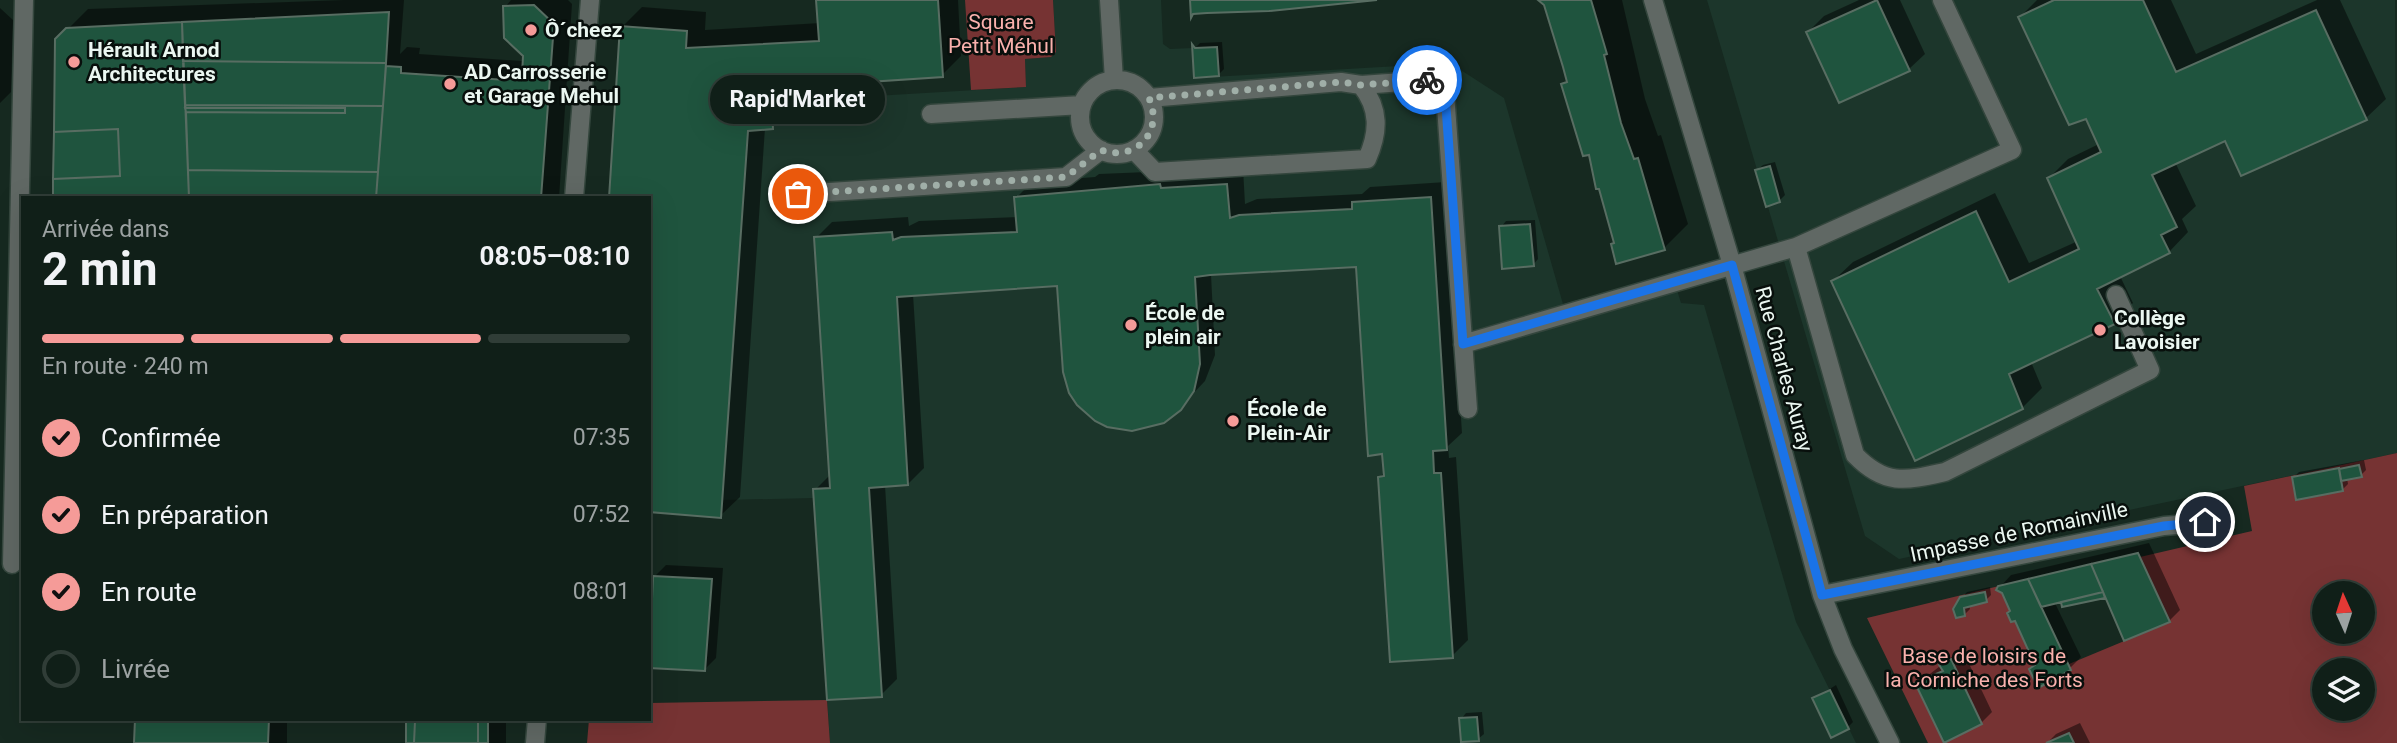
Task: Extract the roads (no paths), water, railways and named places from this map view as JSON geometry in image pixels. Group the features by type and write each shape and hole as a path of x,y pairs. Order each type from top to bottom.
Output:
{"street":[{"path":"12,564 24,0"},
{"path":"574,196 590,0"},
{"path":"1109,0 1114,80"},
{"name":"Rue Charles Auray","path":"1653,0 1732,265 1822,595 1843,649 1890,743"},
{"path":"1463,344 1796,247 2012,150 1942,0"},
{"path":"1149,98 1341,82 1361,85 1444,79 1468,409"},
{"path":"1114,80 1130,82 1149,98 1153,108 1152,127 1149,136 1133,150 1112,154 1101,150 1085,136 1081,126 1082,105 1091,91 1114,80"},
{"path":"1133,150 1155,172 1367,159 1378,126 1369,95 1361,85"},
{"path":"931,114 1082,105"},
{"path":"798,194 1066,177 1101,150"},
{"path":"1796,247 1855,455 1873,474 1909,480 1945,472 2150,370 2116,295"},
{"name":"Impasse de Romainville","path":"1822,595 2164,526 2225,521"},
{"path":"535,743 537,721"}],"place":[{"name":"Ô´cheez","path":"531,30"},
{"name":"Hérault Arnod Architectures","path":"74,62"},
{"name":"AD Carrosserie et Garage Mehul","path":"450,84"},
{"name":"Rapid'Market","path":"798,194"},
{"name":"École de plein air","path":"1131,325"},
{"name":"Collège Lavoisier","path":"2100,330"},
{"name":"École de Plein-Air","path":"1233,421"}],"park label":[{"name":"Square Petit Méhul","path":"1001,34"},
{"name":"Base de loisirs de la Corniche des Forts","path":"1984,668"}]}
